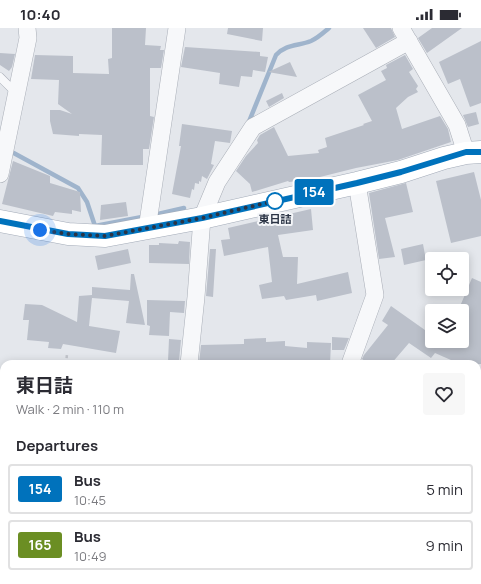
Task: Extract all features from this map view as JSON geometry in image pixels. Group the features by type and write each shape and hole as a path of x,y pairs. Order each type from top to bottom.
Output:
{"main road":[{"path":"0,221 68,234 105,236 202,218 357,183 473,152"}],"street":[{"path":"0,174 28,38 27,28"},
{"path":"147,229 177,28"},
{"path":"189,360 202,218 218,182 253,127 405,35 473,152"},
{"path":"351,360 375,295 357,183"}],"lane":[{"path":"0,77 17,93"}],"path":[{"path":"66,360 67,354"}],"building":[{"path":"112,28 146,28 145,45 161,46 160,50 164,50 161,68 150,68 150,116 154,117 149,149 143,149 143,165 101,165 102,135 79,134 79,136 53,134 50,121 50,110 60,110 72,114 58,104 59,80 31,79 35,55 73,56 73,73 109,74 108,59 112,58"},
{"path":"228,28 263,28 262,41 227,34"},
{"path":"363,28 391,28 395,37 376,48"},
{"path":"432,28 462,28 427,53 418,38"},
{"path":"481,41 481,103 470,107 460,79 448,84 439,62"},
{"path":"185,47 260,52 260,56 268,57 265,72 253,70 252,77 241,76 239,87 219,84 220,73 181,67"},
{"path":"0,53 15,54 12,67 9,71 0,65"},
{"path":"405,55 413,69 409,72 418,86 416,89 418,92 408,97 396,108 402,129 440,116 448,129 451,142 398,160 356,168 308,180 288,181 252,192 250,184 236,171 246,156 258,143 257,140 260,135 274,127 288,156 319,153 318,150 327,147 325,138 372,121 358,95 386,80 381,71 387,68 386,65"},
{"path":"290,62 297,77 268,72"},
{"path":"282,93 284,98 269,107 266,101"},
{"path":"476,112 479,124 468,127 463,115"},
{"path":"182,124 232,131 230,143 215,141 211,164 214,165 207,179 202,176 199,184 195,183 194,190 192,189 190,198 172,194 181,146 179,146"},
{"path":"13,161 50,176 50,183 80,192 81,212 72,210 72,214 55,212 53,216 2,204"},
{"path":"474,172 481,200 481,236 451,243 436,181"},
{"path":"406,183 413,212 385,218 395,257 379,259 369,193"},
{"path":"126,202 128,216 100,220 101,205"},
{"path":"311,209 313,230 278,235 283,257 298,257 297,284 348,272 352,293 317,301 316,295 286,300 284,296 262,299 259,285 272,282 268,247 224,256 221,240 230,239 228,228"},
{"path":"179,241 190,242 189,264 149,263 149,245 159,245 159,243 178,244"},
{"path":"423,244 425,260 404,265 401,249"},
{"path":"128,249 131,263 98,270 95,256"},
{"path":"210,249 216,249 213,297 206,296"},
{"path":"131,274 134,274 145,325 126,323 129,301 92,298 89,326 120,331 116,353 63,344 61,349 48,348 49,342 27,340 29,320 23,320 25,304 42,305 77,322 79,296 92,295 92,287 130,290"},
{"path":"472,278 481,282 481,360 451,360 435,353 431,358 409,343 394,360 363,360 362,359 364,355 388,325 382,321 391,306 425,330 425,348 469,348 469,304 461,304 464,296 469,296 469,285"},
{"path":"147,300 185,301 184,313 170,312 169,336 149,335 150,326 147,325"},
{"path":"332,337 349,338 344,350 332,350"},
{"path":"266,338 266,342 285,341 285,346 307,348 307,342 331,343 330,360 199,360 201,345 244,344 244,339"},
{"path":"169,339 181,340 179,360 168,360"}],"waterway":[{"path":"248,124 276,55 288,47 314,40 329,28"},
{"path":"10,151 78,188 87,202 95,226 142,217"},
{"path":"158,214 184,208"}],"bus line":[{"name":"154","path":"0,221 68,234 105,236 202,218 357,183 401,172 466,152 481,152"}],"place":[{"name":"東日詰","path":"275,201"}],"route":[{"path":"40,230 68,234 105,236 202,218 275,201"}]}
